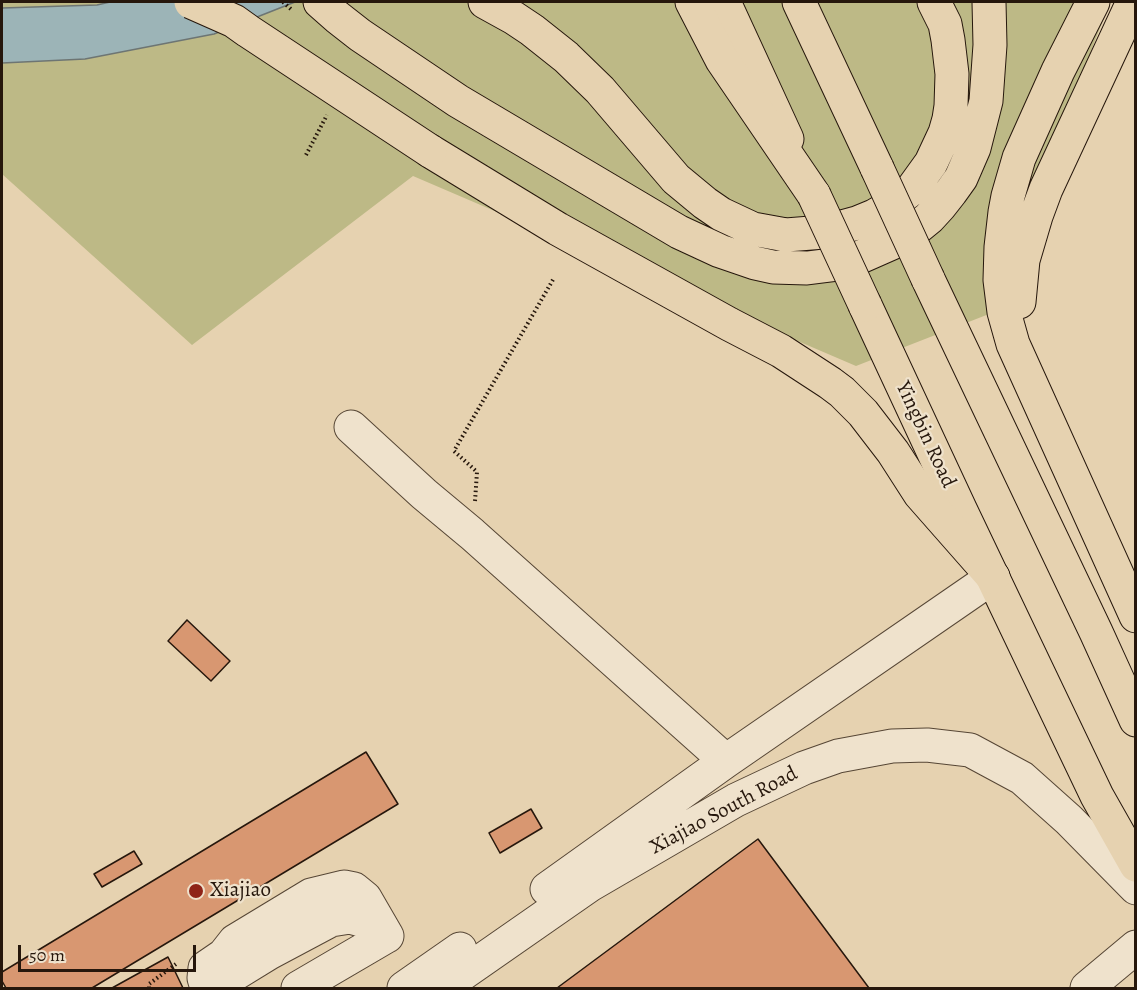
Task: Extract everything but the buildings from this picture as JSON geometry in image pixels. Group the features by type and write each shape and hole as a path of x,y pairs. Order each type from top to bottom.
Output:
{"main road":[{"path":"191,2 241,26 430,151 513,202 599,253 788,355 836,387 868,419 920,494 993,577"},
{"path":"320,2 360,35 458,101 679,232 720,251 755,263 773,267 807,268 839,264 858,258 904,236 940,207 961,178 974,148 986,101 990,45 989,2"},
{"path":"485,2 514,18 550,44 600,90 676,179 705,204 738,223 761,231 786,235 824,232 857,223 886,209 913,188 931,163 945,133 951,106 952,74 945,24 934,2"},
{"path":"692,2 722,60 814,195"},
{"name":"Yingbin Road","path":"724,2 1097,796 1136,865"},
{"path":"799,2 1136,720"},
{"path":"1093,2 1058,71 1026,141 1013,176 1005,212 1000,261 1001,296 1013,344 1136,616"},
{"path":"1028,378 1020,341 1019,321 1023,260 1046,189 1133,2"}],"street":[{"path":"351,427 726,761"},
{"name":"Xiajiao South Road","path":"404,988 726,761 993,577"},
{"name":"Xiajiao South Road","path":"442,988 590,885 736,800 804,768 838,756 892,746 927,745 970,750 1022,778 1069,820 1136,888"},
{"path":"209,988 331,920 350,918 376,924 387,936 298,988"},
{"path":"1088,988 1136,947"}],"path":[{"path":"472,534 477,472 454,451 554,278"}],"shaded area":[{"path":"2,2 110,2 97,5 2,8"},
{"path":"295,2 1110,2 989,314 856,366 413,176 192,345 2,174 2,63 85,59 214,34"}],"water":[{"path":"110,2 295,2 214,34 85,59 2,63 2,8 97,5"}],"place":[{"name":"Xiajiao","path":"196,891"}]}
